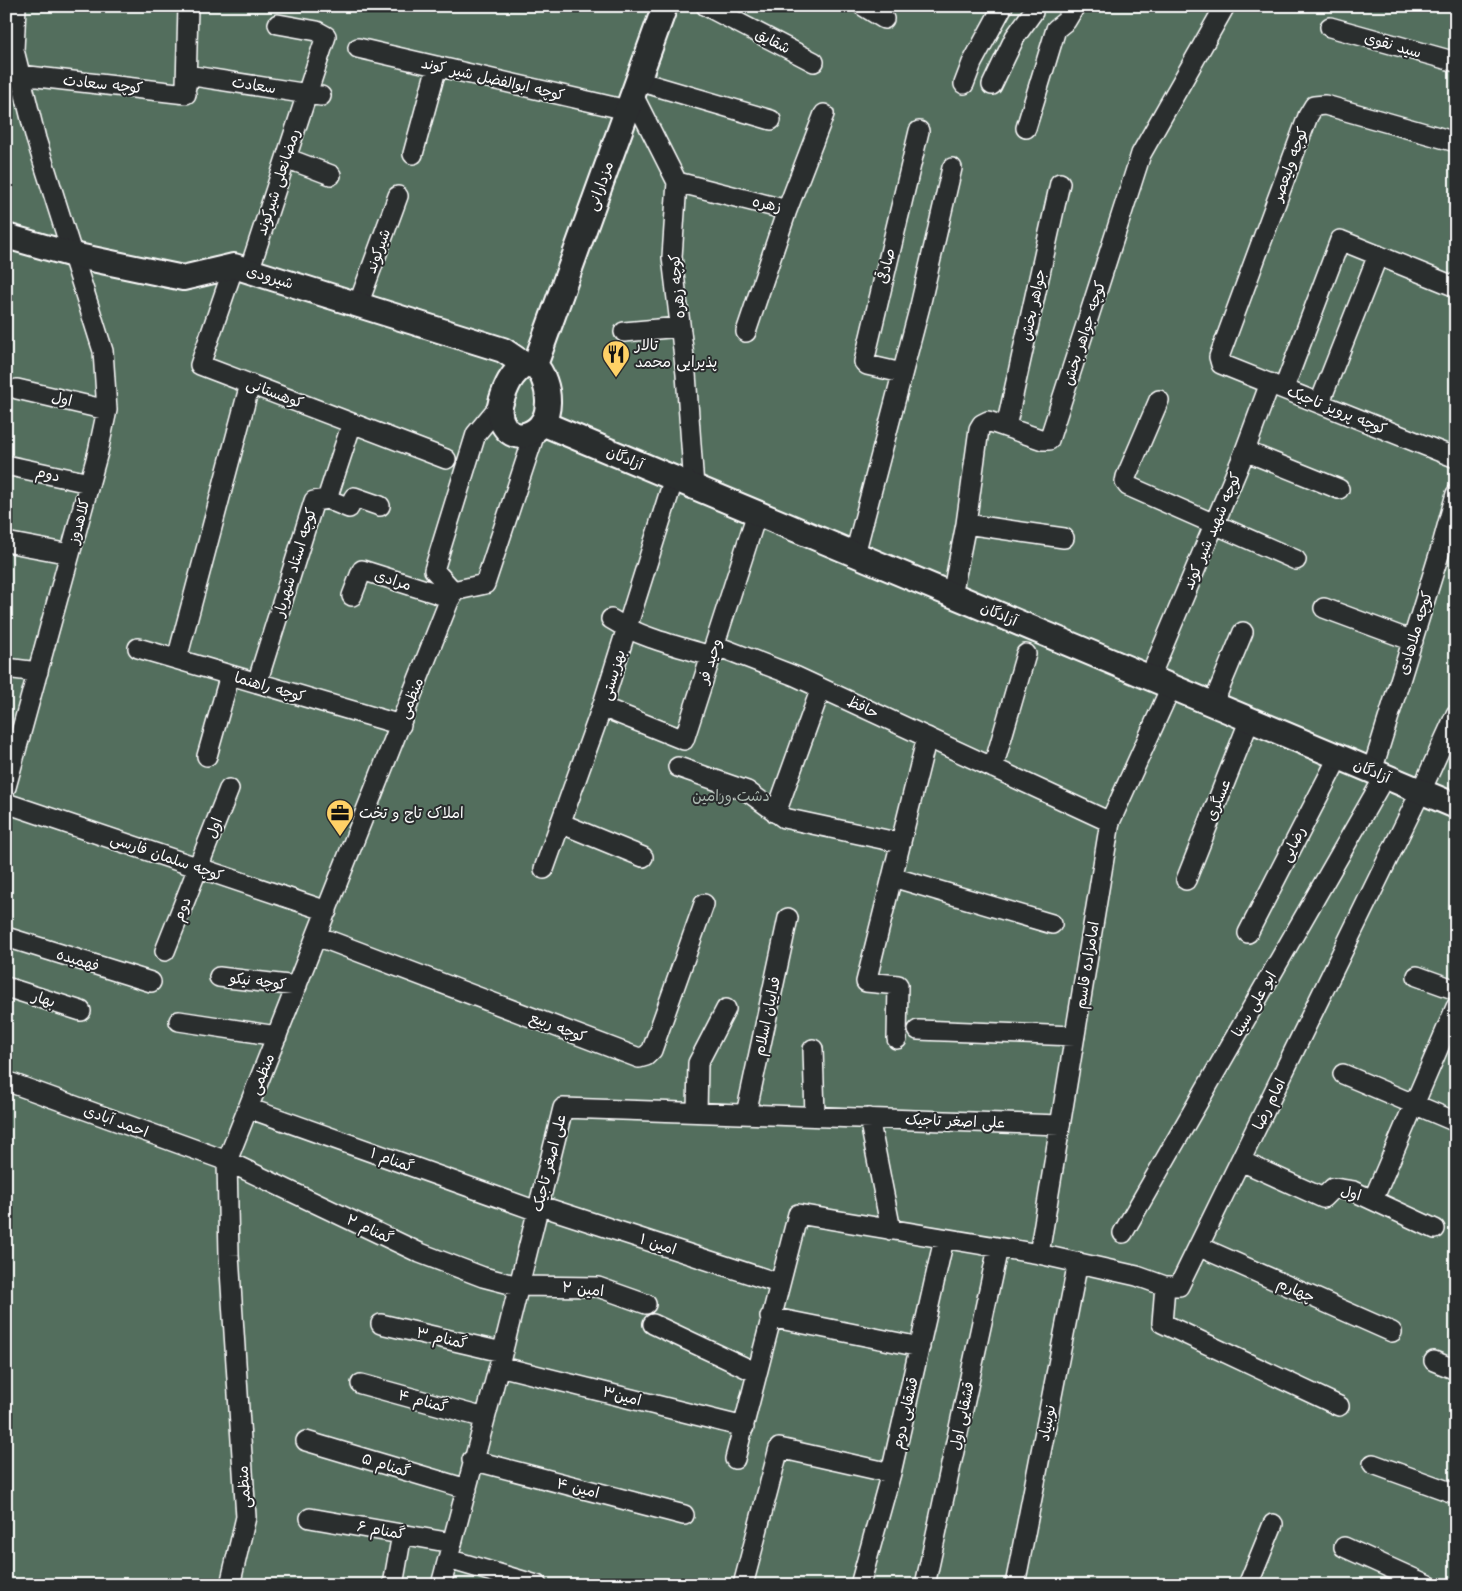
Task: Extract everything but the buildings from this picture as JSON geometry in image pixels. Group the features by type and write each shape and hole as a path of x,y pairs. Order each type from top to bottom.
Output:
{"main road":[{"name":"مزدارانی","path":"530,365 665,6"},
{"name":"شیرودی","path":"6,236 73,255 183,278 242,269 503,350 530,365"},
{"path":"530,365 543,373 547,384 548,398 540,425 528,434 512,433 504,428 500,422 500,405 508,381 516,370 530,365"},
{"name":"آزادگان","path":"540,425 684,482 1456,806"}],"street":[{"name":"کلاهدوز","path":"6,787 12,743 38,672 107,410 103,351 36,140 14,50 16,6"},
{"path":"186,91 188,6"},
{"name":"شقایق","path":"706,6 814,62"},
{"path":"863,6 884,19"},
{"path":"964,84 972,63 1003,6"},
{"path":"1026,128 1056,29 1066,21 1075,6"},
{"name":"کوچه جواهر بخش","path":"952,595 966,524 979,429 988,421 1043,440 1049,440 1141,154 1225,6"},
{"path":"992,85 1029,9 1056,29"},
{"name":"رمضانعلی شیرکوند","path":"242,269 286,158 314,95 326,36 317,31 278,24"},
{"name":"سید نقوی","path":"1330,27 1456,62"},
{"name":"کوچه ابوالفضل شیر کوند","path":"358,48 437,66 633,95 771,120"},
{"path":"413,154 437,66"},
{"name":"کوچه سعادت","path":"20,75 186,91"},
{"name":"سعادت","path":"186,91 314,95"},
{"path":"633,95 677,182"},
{"name":"کوچه ولیعصر","path":"1219,362 1305,125 1314,106 1325,105 1456,142"},
{"name":"زهره","path":"677,182 787,210 824,114"},
{"name":"صادقی","path":"902,373 867,365 864,362 919,131"},
{"path":"286,158 331,175"},
{"path":"855,554 920,306 952,168"},
{"name":"کوچه زهره","path":"677,182 672,257 680,327 684,482"},
{"name":"جواهر بخش","path":"1006,427 1060,183"},
{"name":"شیرکوند","path":"358,305 398,196"},
{"path":"746,332 787,210"},
{"name":"کوچه شهید شیر کوند","path":"1150,677 1245,451 1277,386 1340,240 1378,255"},
{"path":"1320,402 1378,255 1456,287"},
{"name":"کوهستانی","path":"242,269 200,365 446,459"},
{"path":"624,332 680,327"},
{"name":"کوچه پرویز تاجیک","path":"1219,362 1456,458"},
{"path":"177,659 250,384"},
{"name":"اول","path":"17,389 107,410"},
{"path":"1159,400 1125,482 1128,486 1296,560"},
{"path":"500,405 476,434 434,570 452,595 484,584 540,425"},
{"name":"کوچه استاد شهریار","path":"257,683 314,501 327,499 352,423"},
{"path":"1245,451 1339,489"},
{"name":"دوم","path":"6,466 89,483"},
{"name":"بهزیستی","path":"544,869 560,823 610,710 627,629 684,482"},
{"name":"کوچه ملاهادی","path":"1379,773 1413,641 1449,548 1456,494"},
{"path":"327,499 348,508 354,497 380,506"},
{"name":"وحید فر","path":"610,710 684,740 757,513"},
{"path":"966,524 1064,538"},
{"path":"6,542 70,554"},
{"name":"مرادی","path":"352,596 362,570 452,595"},
{"name":"منظمی","path":"230,1585 246,1517 229,1255 226,1162 452,595"},
{"path":"1324,608 1413,641"},
{"name":"حافظ","path":"611,618 627,629 711,656 722,648 821,688 1110,822"},
{"path":"1213,704 1243,632"},
{"name":"کوچه راهنما","path":"138,648 401,725"},
{"path":"993,768 1026,654"},
{"path":"6,668 38,672"},
{"path":"207,756 230,675"},
{"name":"امامزاده قاسم","path":"1039,1254 1110,822 1171,687"},
{"path":"776,813 821,688"},
{"name":"امام رضا","path":"1165,1286 1179,1286 1200,1247 1421,791 1456,714"},
{"name":"عسگری","path":"1186,880 1250,719"},
{"path":"897,1039 898,985 866,982 927,737"},
{"name":"رضایی","path":"1248,932 1338,756"},
{"path":"678,768 747,791 784,818 901,843"},
{"name":"ابو علی سینا","path":"1123,1233 1379,773"},
{"name":"اول","path":"198,868 229,789"},
{"name":"کوچه سلمان فارسی","path":"6,803 327,911"},
{"path":"560,823 643,857"},
{"name":"دوم","path":"165,951 198,868"},
{"path":"892,877 1052,924"},
{"name":"کوچه ربیع","path":"317,936 639,1058 646,1056 652,1050 704,904"},
{"name":"فداییان اسلام","path":"746,1114 788,918"},
{"name":"فهمیده","path":"6,937 151,982"},
{"path":"1417,976 1456,990"},
{"name":"کوچه نیکو","path":"219,977 297,986"},
{"name":"بهار","path":"6,987 81,1011"},
{"path":"1373,1200 1456,1007"},
{"path":"697,1112 698,1063 726,1009"},
{"path":"179,1021 277,1036"},
{"path":"918,1030 1075,1036"},
{"path":"812,1049 815,1116"},
{"path":"1344,1074 1456,1122"},
{"name":"احمد آبادی","path":"6,1081 226,1162"},
{"name":"گمنام ۱","path":"248,1108 537,1208"},
{"name":"علی اصغر تاجیک","path":"441,1585 563,1108 1060,1125"},
{"path":"868,1118 891,1230"},
{"name":"اول","path":"1241,1161 1323,1198 1333,1188 1353,1191 1435,1229"},
{"name":"گمنام ۲","path":"226,1162 420,1253 483,1277 518,1286"},
{"name":"امین ۱","path":"537,1208 778,1283"},
{"path":"735,1459 778,1283 798,1214 1039,1254 1137,1276 1165,1286 1162,1322 1340,1406"},
{"name":"قشقایی دوم","path":"860,1585 891,1473 944,1239"},
{"name":"چهارم","path":"1200,1247 1392,1332"},
{"name":"قشقایی اول","path":"925,1585 998,1248"},
{"name":"نوبنیاد","path":"1015,1585 1078,1262"},
{"name":"امین ۲","path":"518,1286 598,1287 646,1304"},
{"path":"770,1318 920,1347"},
{"name":"گمنام ۳","path":"381,1324 500,1359"},
{"path":"653,1324 757,1373"},
{"name":"امین۳","path":"500,1359 744,1427"},
{"path":"1434,1361 1456,1370"},
{"name":"گمنام ۴","path":"361,1384 485,1418"},
{"name":"گمنام ۵","path":"306,1441 467,1489"},
{"path":"743,1585 779,1448 891,1473"},
{"name":"امین ۴","path":"472,1460 684,1515"},
{"path":"1373,1464 1456,1494"},
{"name":"گمنام ۶","path":"310,1518 402,1534 537,1585"},
{"path":"1248,1585 1273,1524"},
{"path":"393,1585 402,1534"},
{"path":"1344,1547 1428,1585"}],"green space":[{"name":"دشت ورامین","path":"6,6 1456,6 1456,1585 6,1585"}],"place":[{"name":"تالار پذیرایی محمد","path":"616,378"},
{"name":"املاک تاج و تخت","path":"340,837"}]}
